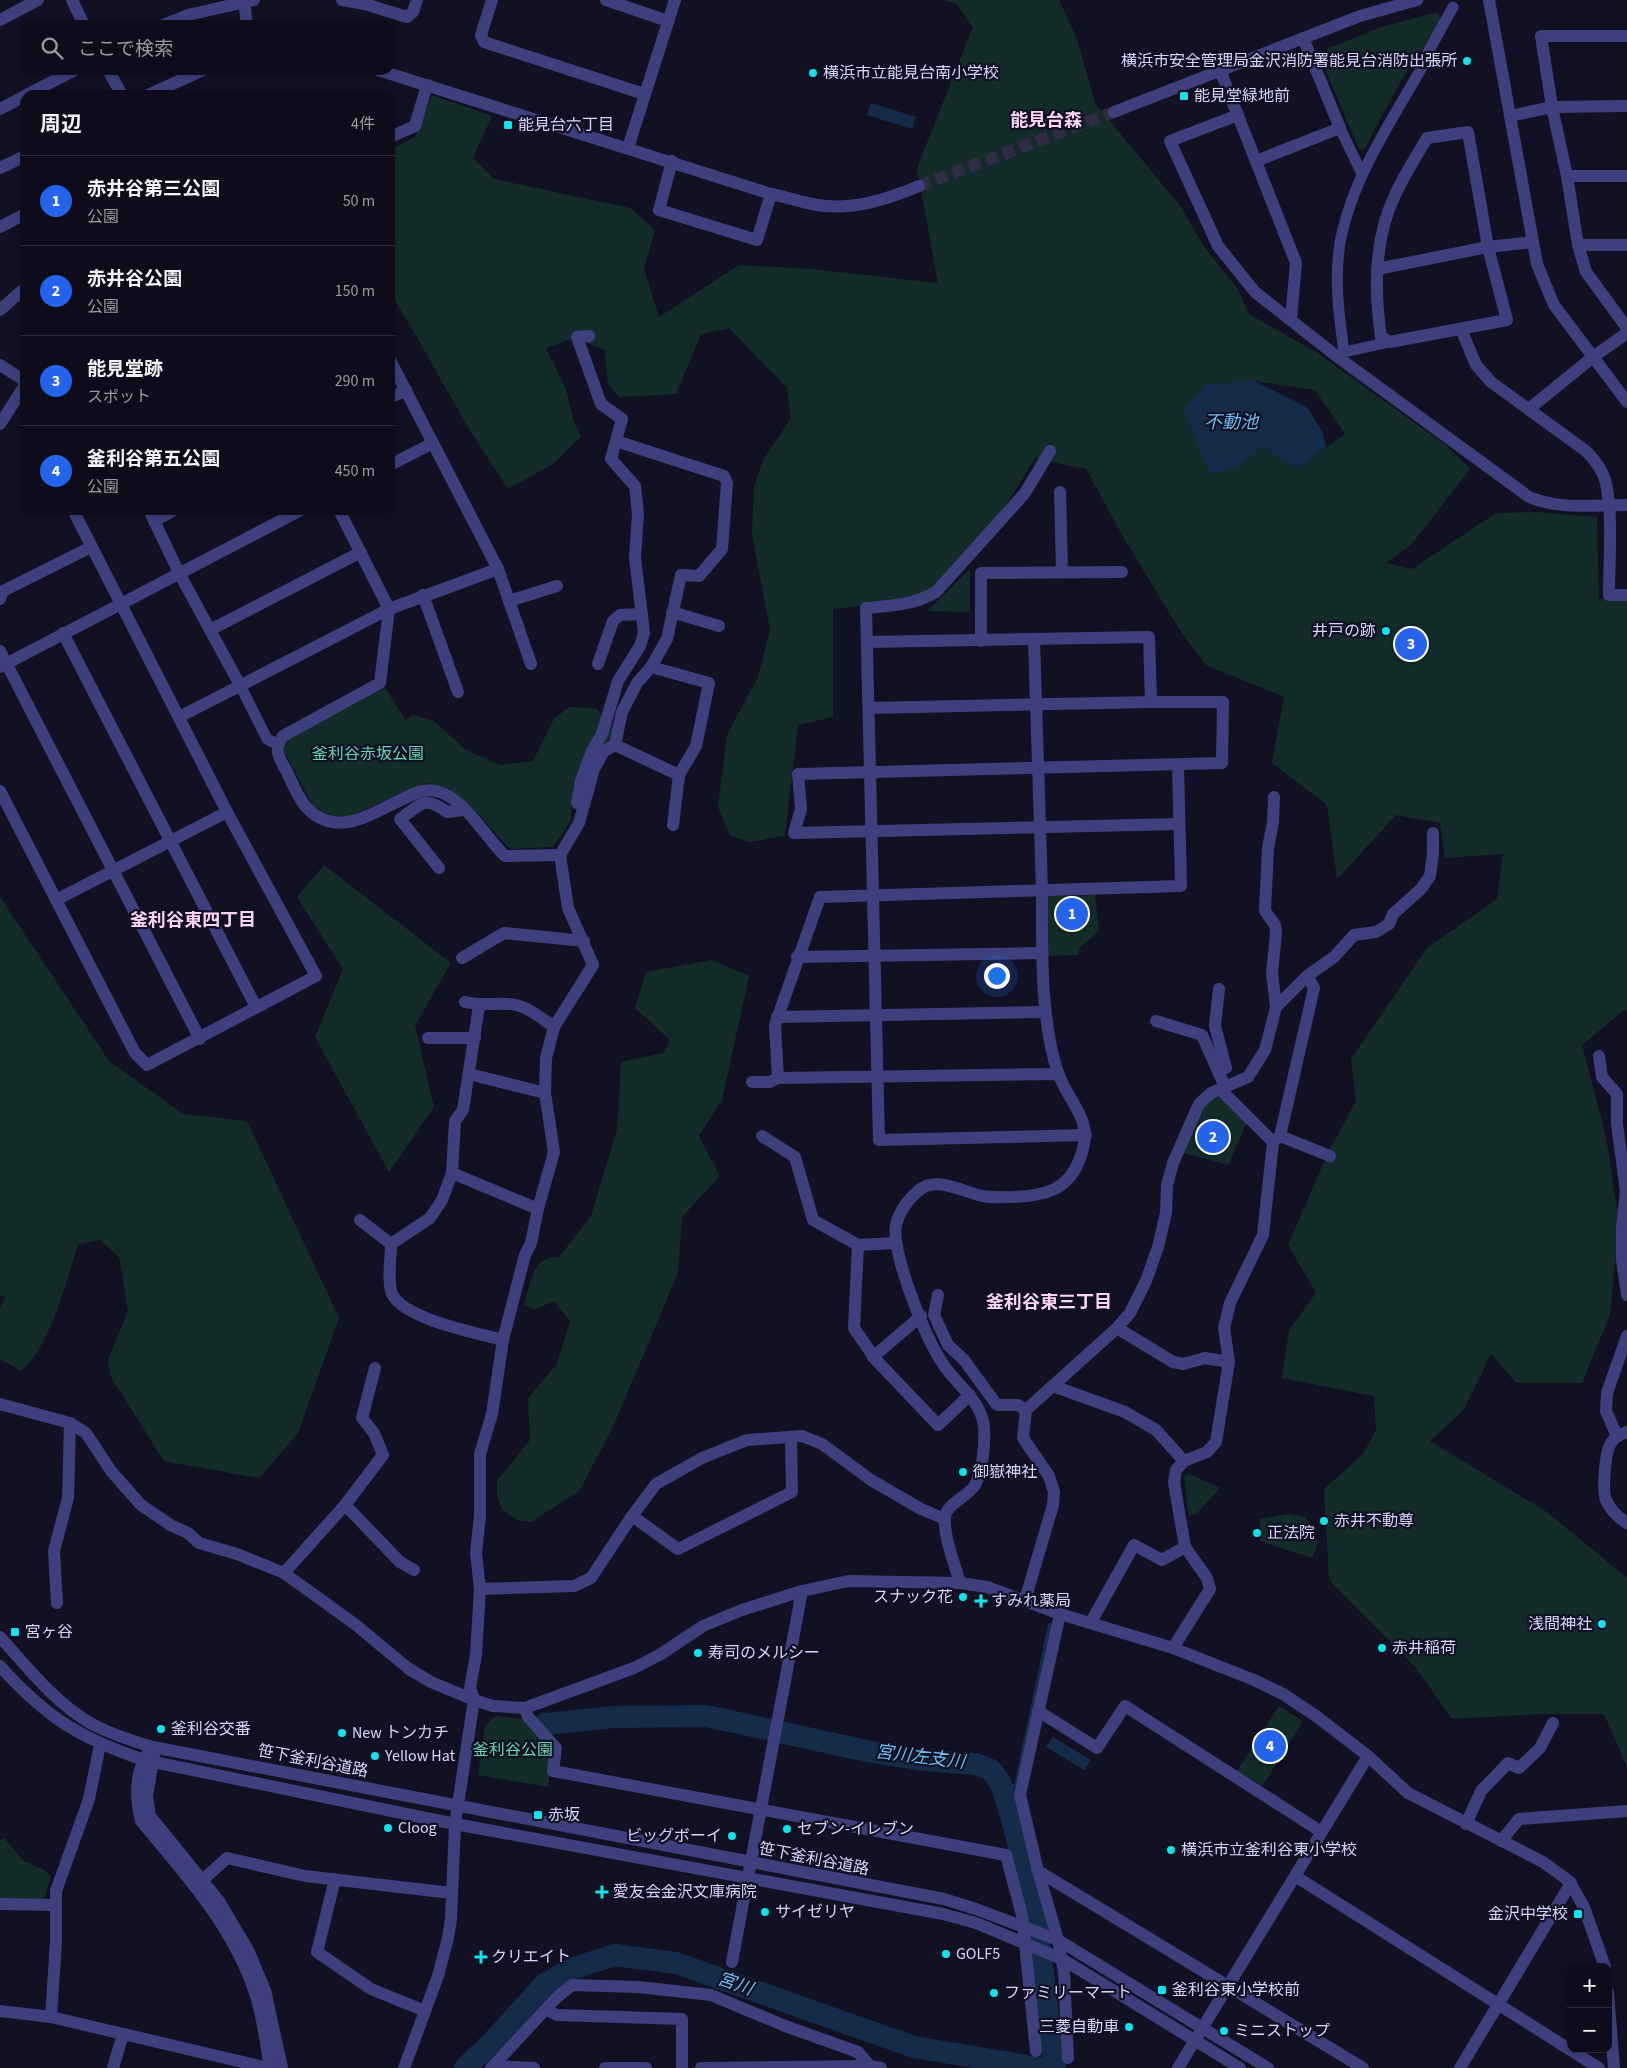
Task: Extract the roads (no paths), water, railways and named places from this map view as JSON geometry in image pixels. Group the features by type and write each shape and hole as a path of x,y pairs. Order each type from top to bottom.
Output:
{"street":[{"path":"0,20 38,0"},
{"path":"72,0 82,20"},
{"path":"176,20 247,0 247,20"},
{"path":"342,0 365,4 407,17 413,12 417,0"},
{"path":"492,0 481,35 484,42 644,94"},
{"path":"606,0 668,21"},
{"path":"628,148 675,0"},
{"path":"1114,112 1360,16 1417,0"},
{"path":"1489,0 1537,264 1554,305 1627,402"},
{"path":"1342,355 1337,274 1340,243 1348,210 1362,174 1425,62 1427,54 1453,7"},
{"path":"1627,36 1541,36 1552,107 1567,176 1578,245 1586,272 1627,328"},
{"path":"1303,38 1340,128 1362,174"},
{"path":"1220,70 1296,263 1291,319"},
{"path":"36,90 64,75"},
{"path":"111,75 119,90"},
{"path":"159,90 192,75"},
{"path":"394,75 672,161 771,194 818,205 864,204 891,198 919,186"},
{"path":"395,135 414,126 427,85"},
{"path":"0,109 20,98"},
{"path":"1510,116 1552,107 1627,106"},
{"path":"1238,115 1170,141 1218,246 1255,292 1342,355 1529,497 1546,504 1568,506 1627,505"},
{"path":"1256,161 1340,128"},
{"path":"1342,355 1390,342 1507,320 1488,247 1468,132 1427,138 1394,196 1380,238 1376,303 1381,337 1390,342"},
{"path":"0,168 20,158"},
{"path":"672,161 659,210 757,240 771,194"},
{"path":"1567,176 1627,176"},
{"path":"0,227 20,217"},
{"path":"1377,269 1488,247 1533,242"},
{"path":"1578,245 1627,244"},
{"path":"0,310 20,292"},
{"path":"1461,329 1467,347 1491,382 1586,451 1596,462 1606,482 1609,595 1627,595"},
{"path":"1529,409 1593,357 1627,333"},
{"path":"578,823 577,805 581,781 592,751 602,734 618,682 640,646 644,633 634,558 638,514 634,486 611,459 622,419 601,404 576,336 589,336"},
{"path":"0,365 20,378"},
{"path":"395,369 498,569 531,664"},
{"path":"395,396 406,390"},
{"path":"0,424 20,393"},
{"path":"404,2068 444,1958 451,1919 455,1824 460,1806 474,1700 470,1688 476,1655 480,1588 476,1554 480,1516 480,1454 492,1414 503,1340 525,1255 531,1243 538,1209 554,1152 545,1093 546,1058 554,1027 593,965 568,908 560,856 578,823 594,769 604,751 615,745 622,712 637,683 651,667 667,640 681,575 699,576 722,549 727,483 724,476 616,441"},
{"path":"395,462 433,443"},
{"path":"1050,451 1026,493 936,592 914,602 866,608 879,1140 1086,1135"},
{"path":"1060,492 1062,572"},
{"path":"0,791 135,1053 147,1065 200,1039 256,1006 316,976 228,812 75,515"},
{"path":"151,515 179,573 267,739 277,744"},
{"path":"3,665 291,515"},
{"path":"342,515 389,609 380,683 283,736 277,744 277,752 282,763 308,809 330,823 349,824 420,791 435,791 450,797 478,823 505,856 560,856"},
{"path":"0,599 3,591 91,547"},
{"path":"210,630 361,552"},
{"path":"179,717 389,609 498,569"},
{"path":"981,641 981,573 1122,572"},
{"path":"509,601 558,586"},
{"path":"423,596 458,692"},
{"path":"672,612 719,626"},
{"path":"598,664 613,622 620,615 642,614"},
{"path":"64,633 256,1006"},
{"path":"867,642 1149,638 1151,702"},
{"path":"960,1583 945,1519 950,1508 975,1485 981,1462 984,1426 979,1408 943,1364 921,1316 895,1243 899,1214 909,1199 922,1188 937,1185 954,1186 993,1198 1046,1194 1057,1189 1071,1176 1079,1160 1086,1135 1081,1116 1058,1074 1045,1012 1034,640"},
{"path":"0,651 3,665 114,871 200,1039"},
{"path":"651,667 709,683 696,746 679,774 673,825"},
{"path":"869,708 1223,702 1222,763 798,774 801,809 794,833 1179,824"},
{"path":"615,745 679,774"},
{"path":"778,1078 775,1025 820,897 872,893 1181,886 1178,765"},
{"path":"1025,1600 1053,1505 1054,1492 1049,1476 1024,1438 1026,1410 1069,1369 1117,1328 1130,1312 1146,1281 1158,1247 1166,1213 1167,1185 1179,1144 1199,1104 1211,1093 1248,1077 1258,1064 1265,1050 1276,1007 1272,973 1276,933 1275,925 1265,911 1268,848 1273,822 1274,797"},
{"path":"440,868 400,819 425,803 433,802 447,812 463,810"},
{"path":"56,900 228,812"},
{"path":"1276,1007 1307,976 1334,958 1354,935 1376,932 1389,924 1393,914 1421,889 1430,876 1433,854 1432,833"},
{"path":"462,958 504,933 584,941"},
{"path":"797,958 1042,953"},
{"path":"1173,1648 1210,1589 1207,1578 1185,1547 1174,1482 1176,1470 1184,1461 1207,1452 1216,1442 1229,1362 1224,1328 1230,1303 1263,1236 1276,1139 1314,988 1307,976"},
{"path":"1218,989 1215,1026 1225,1087"},
{"path":"465,1002 478,1006 510,1004 531,1011 554,1027"},
{"path":"391,1244 430,1218 442,1200 452,1173 455,1121 463,1110 478,1006"},
{"path":"777,1017 1045,1012"},
{"path":"1156,1021 1202,1034 1225,1087 1276,1139 1330,1156"},
{"path":"428,1038 474,1038"},
{"path":"1599,1056 1602,1077 1617,1094 1617,1124 1626,1191 1622,1227 1622,1260 1627,1295"},
{"path":"468,1074 545,1093"},
{"path":"752,1082 770,1082 778,1078 1058,1074"},
{"path":"762,1136 795,1157 813,1220 858,1245 895,1243"},
{"path":"452,1173 538,1209"},
{"path":"360,1220 391,1244"},
{"path":"391,1244 392,1292 398,1303 437,1323 503,1340"},
{"path":"858,1245 854,1328 873,1356 938,1425 970,1395"},
{"path":"938,1295 934,1315 948,1345 964,1360 997,1405 1018,1405 1026,1410"},
{"path":"873,1356 921,1316"},
{"path":"1117,1328 1172,1362 1184,1364 1205,1358 1229,1362"},
{"path":"1627,1336 1607,1393 1606,1410 1622,1434 1608,1450 1605,1498 1616,1516 1627,1523"},
{"path":"284,1573 345,1505 383,1455 374,1433 362,1418 375,1368"},
{"path":"1053,1386 1125,1412 1156,1430 1184,1461"},
{"path":"0,1404 70,1423 86,1433 111,1470 141,1505 172,1526 188,1533 199,1542 237,1554 284,1573 356,1625 409,1669 431,1682 474,1700 494,1706 525,1708 634,1668 662,1654 703,1626 734,1613 802,1591 848,1582 960,1583 987,1587 1060,1614 1173,1648 1254,1680 1282,1694 1316,1716 1368,1756 1408,1793 1543,1862 1571,1883 1584,1907 1604,1963"},
{"path":"57,1603 54,1551 68,1498 70,1423"},
{"path":"480,1588 574,1586 591,1578 632,1516 656,1484 702,1458 747,1440 802,1436 822,1444 871,1480 921,1509 945,1519"},
{"path":"632,1516 678,1549 792,1492 791,1437"},
{"path":"345,1505 400,1562 414,1570"},
{"path":"1091,1622 1134,1545 1162,1560 1185,1547"},
{"path":"732,1962 802,1591"},
{"path":"1060,1614 1020,1795 1038,1872 1062,1959 1068,2058"},
{"name":"笹下釜利谷道路","path":"0,1637 41,1682 76,1713 101,1728 153,1747 944,1899 1058,1940 1268,2068"},
{"name":"笹下釜利谷道路","path":"2,1670 44,1711 100,1745 149,1761 455,1824 943,1914 976,1923 1062,1959 1240,2068"},
{"path":"1038,1711 1097,1748 1125,1706 1320,1832"},
{"path":"525,1708 528,1717 556,1748 553,1771 762,1808 1006,1855 1023,1926 1036,2050"},
{"path":"1466,1824 1481,1791 1508,1763 1519,1768 1540,1748 1553,1723"},
{"path":"51,2017 56,1941 56,1890 89,1800 100,1745"},
{"path":"0,2011 51,2017 269,2068 265,2037 252,1986 239,1954 199,1884 150,1816 147,1796 149,1761 153,1747"},
{"path":"1178,2068 1368,1756"},
{"path":"1501,1841 1519,1819 1627,1811"},
{"path":"199,1884 227,1858 305,1876 452,1893"},
{"path":"1038,1872 1363,2068"},
{"path":"1295,1876 1599,2068"},
{"path":"336,1879 317,1952 371,1989 425,2011"},
{"path":"1460,2068 1571,1883"},
{"path":"199,1884 219,1902 248,1950 265,1990 282,2068"},
{"path":"0,1904 56,1904"},
{"path":"492,2067 547,2010 556,1998 572,1985 638,1987 711,1995 858,2052 876,2067"},
{"path":"1609,2008 1614,2068"},
{"path":"547,2010 557,2015 682,2019 682,2068"},
{"path":"113,2068 123,2034"},
{"path":"492,2067 534,2068"},
{"path":"701,2068 876,2067"},
{"path":"605,2068 646,2068"}],"water":[{"path":"871,103 916,117 912,129 867,115"},
{"name":"不動池","path":"1254,381 1307,407 1322,431 1326,447 1296,469 1263,447 1236,468 1210,474 1183,410 1205,384"},
{"path":"1053,1737 1091,1760 1084,1770 1046,1747"}],"waterway":[{"path":"1003,1790 1016,1785 1050,1625"},
{"name":"宮川左支川","path":"545,1724 614,1717 706,1716 872,1752 924,1760 976,1764 991,1770 1001,1784 1011,1815 1035,1911 1055,2068"},
{"name":"宮川","path":"465,2068 493,2041 545,1984 571,1969 615,1955 676,1963 914,2047 1039,2068"}],"tunnel":[{"path":"919,186 1114,112"}],"place":[{"name":"横浜市安全管理局金沢消防署能見台消防出張所","path":"1467,61"},
{"name":"横浜市立能見台南小学校","path":"813,73"},
{"name":"能見堂緑地前","path":"1184,96"},
{"name":"能見台六丁目","path":"508,125"},
{"name":"井戸の跡","path":"1386,631"},
{"name":"能見堂跡","path":"1411,644"},
{"name":"赤井谷第三公園","path":"1072,914"},
{"name":"赤井谷公園","path":"1213,1137"},
{"name":"御嶽神社","path":"963,1472"},
{"name":"赤井不動尊","path":"1324,1521"},
{"name":"正法院","path":"1257,1533"},
{"name":"スナック花","path":"963,1597"},
{"name":"すみれ薬局","path":"981,1601"},
{"name":"浅間神社","path":"1602,1624"},
{"name":"宮ヶ谷","path":"15,1632"},
{"name":"赤井稲荷","path":"1382,1648"},
{"name":"寿司のメルシー","path":"698,1653"},
{"name":"釜利谷交番","path":"161,1729"},
{"name":"New トンカチ","path":"342,1733"},
{"name":"釜利谷第五公園","path":"1270,1746"},
{"name":"Yellow Hat","path":"375,1756"},
{"name":"赤坂","path":"538,1815"},
{"name":"Cloog","path":"388,1828"},
{"name":"セブン-イレブン","path":"787,1829"},
{"name":"ビッグボーイ","path":"732,1836"},
{"name":"横浜市立釜利谷東小学校","path":"1171,1850"},
{"name":"愛友会金沢文庫病院","path":"602,1892"},
{"name":"サイゼリヤ","path":"765,1912"},
{"name":"金沢中学校","path":"1578,1914"},
{"name":"GOLF5","path":"946,1954"},
{"name":"クリエイト","path":"481,1957"},
{"name":"釜利谷東小学校前","path":"1162,1990"},
{"name":"ファミリーマート","path":"994,1993"},
{"name":"三菱自動車","path":"1129,2027"},
{"name":"ミニストップ","path":"1224,2031"}],"district":[{"name":"能見台森","path":"1046,120"},
{"name":"釜利谷東四丁目","path":"193,920"},
{"name":"釜利谷東三丁目","path":"1049,1302"}],"park label":[{"name":"釜利谷赤坂公園","path":"368,754"},
{"name":"釜利谷公園","path":"513,1750"}]}
